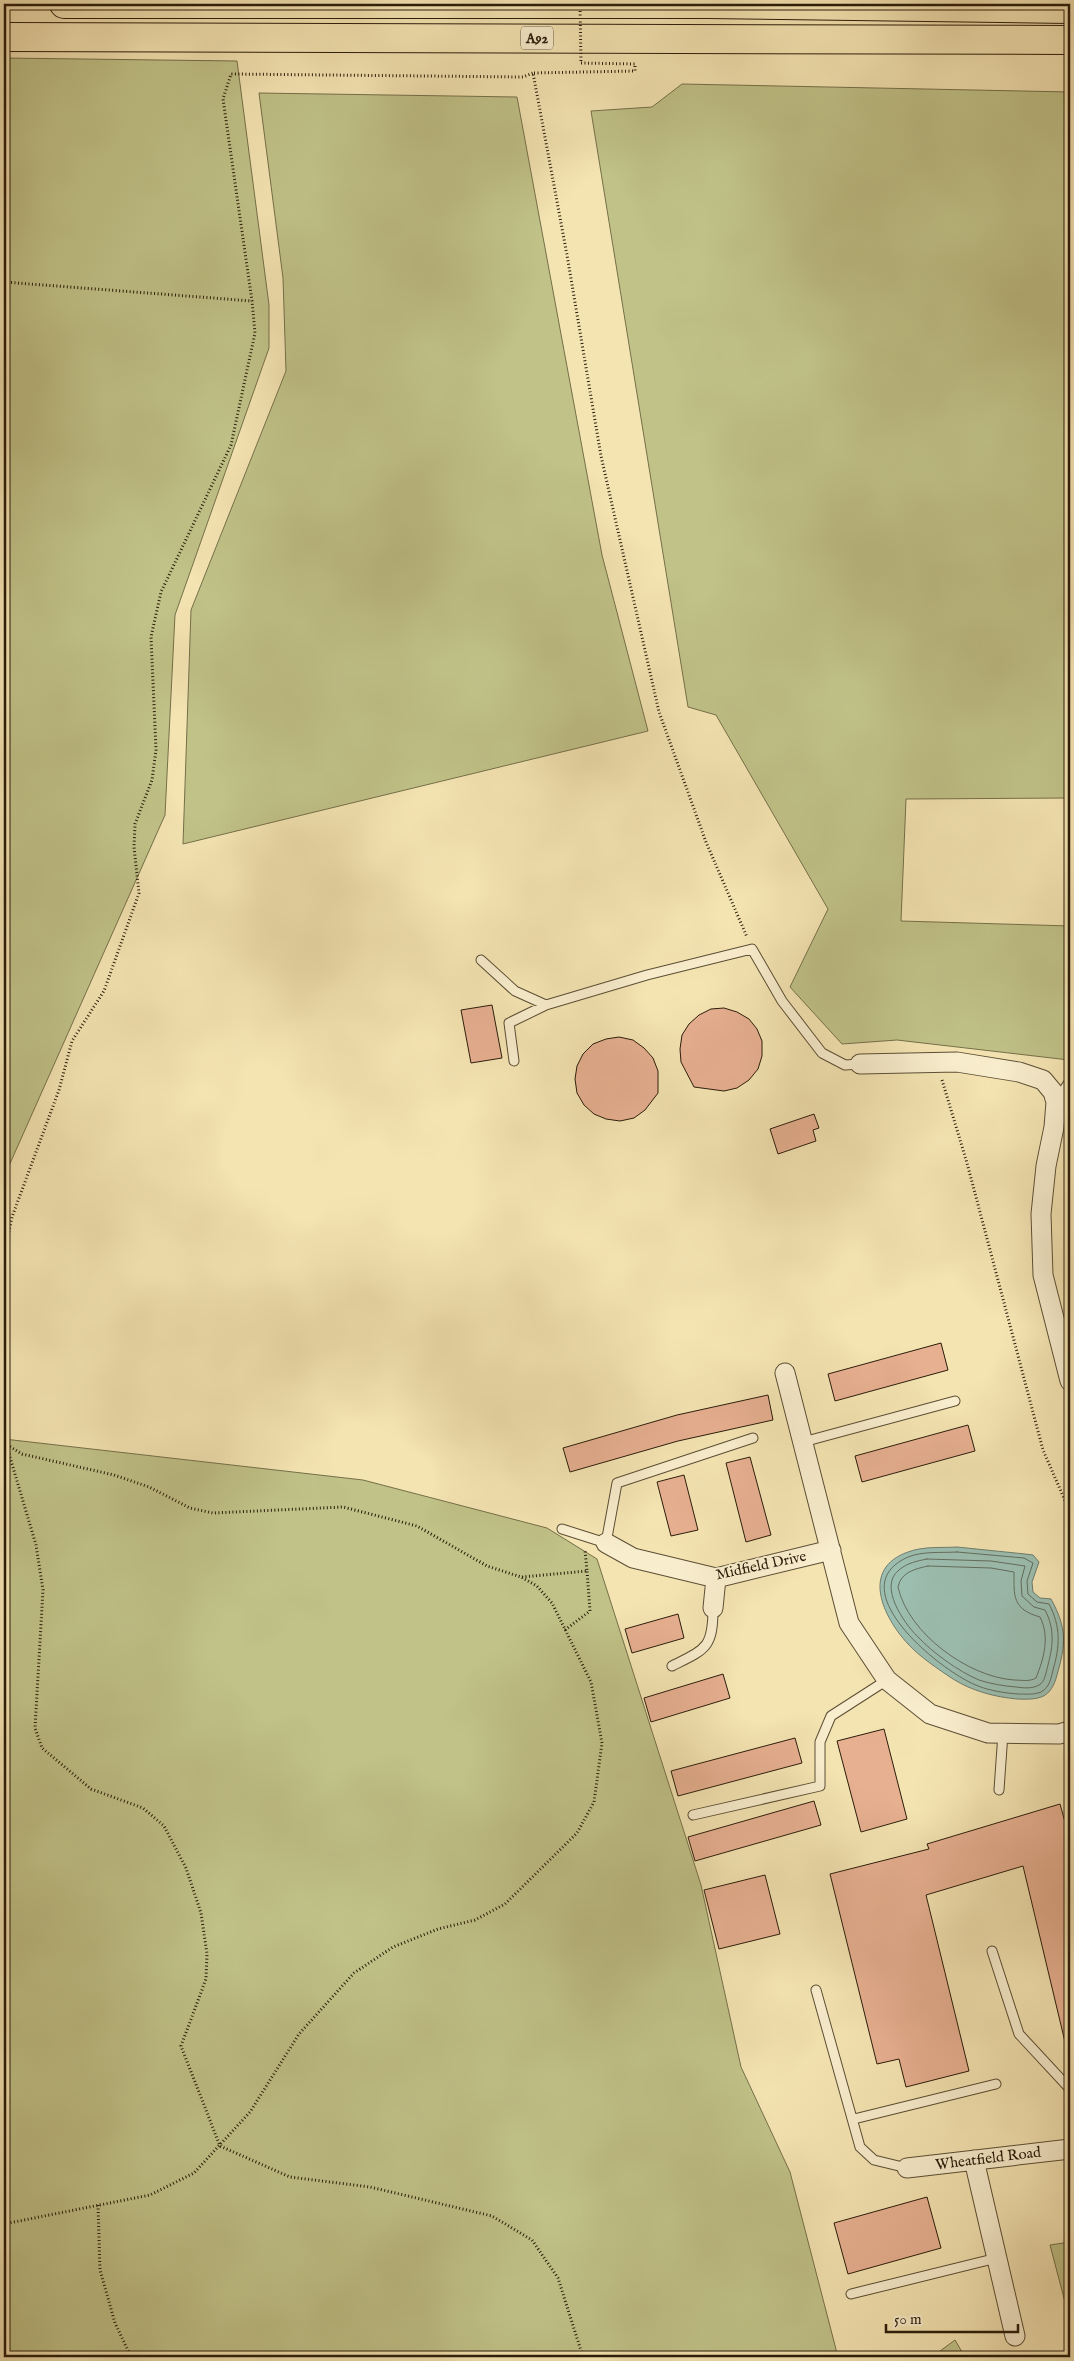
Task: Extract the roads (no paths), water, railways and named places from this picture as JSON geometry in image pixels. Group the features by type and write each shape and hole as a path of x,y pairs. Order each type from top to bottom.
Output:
{"highway":[{"name":"A92","path":"64,4 708,4 1070,9"},
{"name":"A92","path":"4,37 1070,40"}],"street":[{"path":"860,1064 957,1062 1019,1072 1043,1080 1053,1092 1056,1102 1041,1214 1043,1275 1070,1381"},
{"path":"785,1372 849,1623 887,1680 930,1714 988,1733 1059,1734 1070,1731"},
{"name":"Midfield Drive","path":"606,1543 633,1558 716,1578 830,1550"},
{"path":"713,1608 716,1578"},
{"name":"Wheatfield Road","path":"907,2168 1070,2149"},
{"path":"974,2160 1015,2336"}],"lane":[{"path":"514,1061 509,1024 546,1005 647,975 752,949 782,1001 822,1053 845,1065 860,1064"},
{"path":"481,960 515,991 546,1005"},
{"path":"1056,1102 1070,1081"},
{"path":"804,1442 955,1402"},
{"path":"562,1529 606,1543 618,1482 754,1438"},
{"path":"672,1666 701,1652 710,1640 713,1608"},
{"path":"693,1815 820,1786 820,1742 831,1716 887,1680"},
{"path":"999,1790 1003,1733"},
{"path":"992,1951 1019,2034 1070,2089"},
{"path":"816,1990 854,2119 860,2147 874,2160 907,2168"},
{"path":"854,2119 996,2084"},
{"path":"851,2294 997,2258"}],"water":[{"path":"957,1547 1033,1555 1039,1562 1032,1582 1033,1592 1040,1598 1051,1599 1060,1619 1063,1636 1062,1654 1055,1683 1048,1693 1043,1696 1032,1699 1017,1699 992,1695 968,1687 953,1679 918,1654 891,1621 884,1608 881,1594 880,1581 884,1570 893,1560 908,1552 920,1549"}]}
